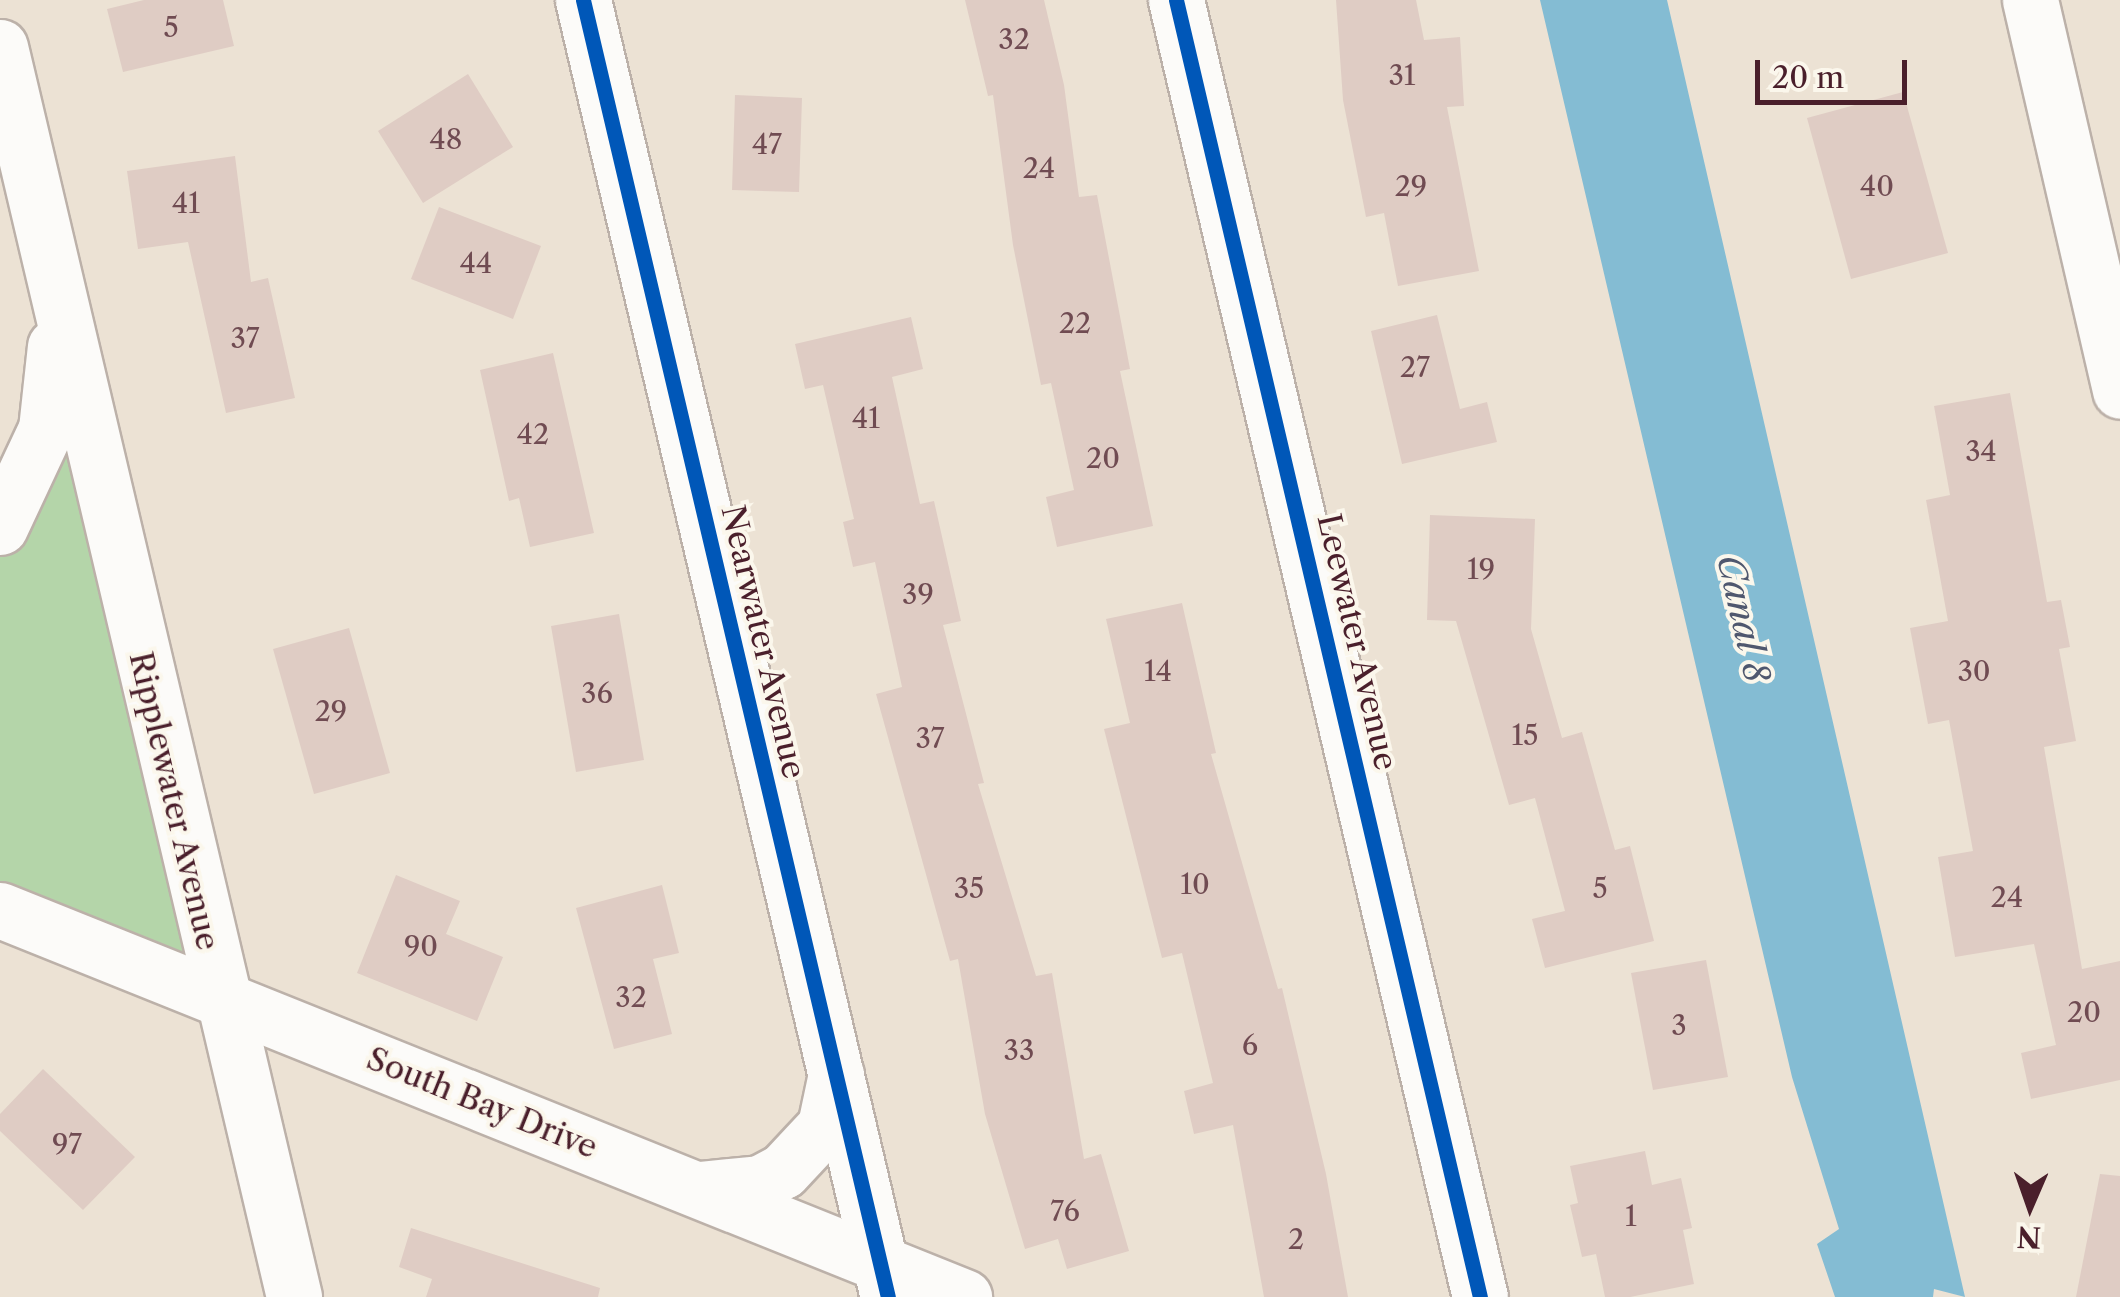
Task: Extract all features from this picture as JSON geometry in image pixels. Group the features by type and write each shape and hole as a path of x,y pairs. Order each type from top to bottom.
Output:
{"street":[{"name":"Nearwater Avenue","path":"583,0 884,1280"},
{"name":"Leewater Avenue","path":"1176,0 1480,1297"},
{"path":"2030,0 2120,391"},
{"name":"Ripplewater Avenue","path":"0,47 220,998 266,1166 294,1297"},
{"name":"Ripplewater Avenue","path":"0,527 46,429 60,304"},
{"name":"South Bay Drive","path":"0,910 696,1189 884,1280 964,1297"},
{"path":"696,1189 760,1183 783,1171 825,1126 836,1074"}],"green space":[{"path":"61,351 211,989 0,905 0,543"}],"water":[{"name":"Canal 8","path":"1540,0 1667,0 1965,1297 1934,1289 1933,1297 1835,1297 1817,1244 1839,1229 1792,1077"}],"building":[{"path":"144,0 223,0 234,46 123,72 107,9"},
{"path":"965,0 1044,0 1064,85 1079,197 1097,195 1130,369 1120,371 1153,526 1057,547 1046,497 1074,490 1051,383 1041,385 1013,245 993,95 988,96"},
{"path":"1336,0 1416,0 1424,40 1460,37 1464,106 1447,107 1479,271 1398,286 1384,213 1366,217 1343,100"},
{"path":"468,74 513,147 423,203 378,131"},
{"path":"1903,92 1948,253 1851,279 1807,118"},
{"path":"735,95 802,98 799,192 732,190"},
{"path":"235,156 251,282 268,278 295,398 226,413 188,242 138,249 127,171"},
{"path":"439,207 541,246 513,319 411,279"},
{"path":"1437,315 1460,409 1487,402 1497,442 1402,464 1371,331"},
{"path":"911,317 923,369 892,377 920,504 934,501 961,621 943,625 984,783 978,784 1036,976 1052,973 1084,1159 1101,1154 1129,1251 1067,1269 1058,1239 1025,1249 985,1114 958,959 950,961 876,694 902,687 875,562 853,567 843,522 854,519 823,385 805,389 795,344"},
{"path":"553,353 594,533 530,547 519,498 509,501 480,370"},
{"path":"2010,393 2047,602 2061,600 2070,647 2059,649 2076,741 2044,747 2082,969 2120,961 2120,1080 2031,1099 2021,1053 2056,1045 2034,944 1955,957 1938,857 1973,851 1949,720 1928,724 1910,628 1948,621 1926,500 1950,495 1934,406"},
{"path":"1430,515 1535,519 1531,629 1562,738 1582,732 1615,850 1630,846 1654,941 1545,968 1532,919 1565,911 1535,798 1509,805 1456,621 1427,620"},
{"path":"1182,603 1216,753 1211,754 1278,989 1282,988 1326,1174 1348,1297 1264,1297 1233,1125 1194,1134 1184,1091 1213,1083 1182,953 1162,958 1104,729 1130,723 1106,619"},
{"path":"619,614 644,760 576,772 551,626"},
{"path":"349,628 390,773 314,794 273,649"},
{"path":"396,875 460,901 446,934 503,957 477,1021 357,973"},
{"path":"662,885 679,953 653,959 672,1034 614,1049 576,908"},
{"path":"1706,960 1728,1077 1653,1090 1631,973"},
{"path":"43,1069 135,1157 83,1210 0,1131 0,1114"},
{"path":"1645,1151 1652,1185 1681,1178 1692,1228 1683,1230 1694,1284 1630,1297 1605,1297 1596,1254 1582,1257 1570,1205 1578,1203 1570,1166"},
{"path":"2100,1174 2120,1176 2120,1297 2076,1297"},
{"path":"411,1228 600,1288 598,1297 426,1297 432,1279 399,1267"}],"cycle path":[{"path":"583,0 888,1297"},
{"path":"1176,0 1480,1297"}]}
